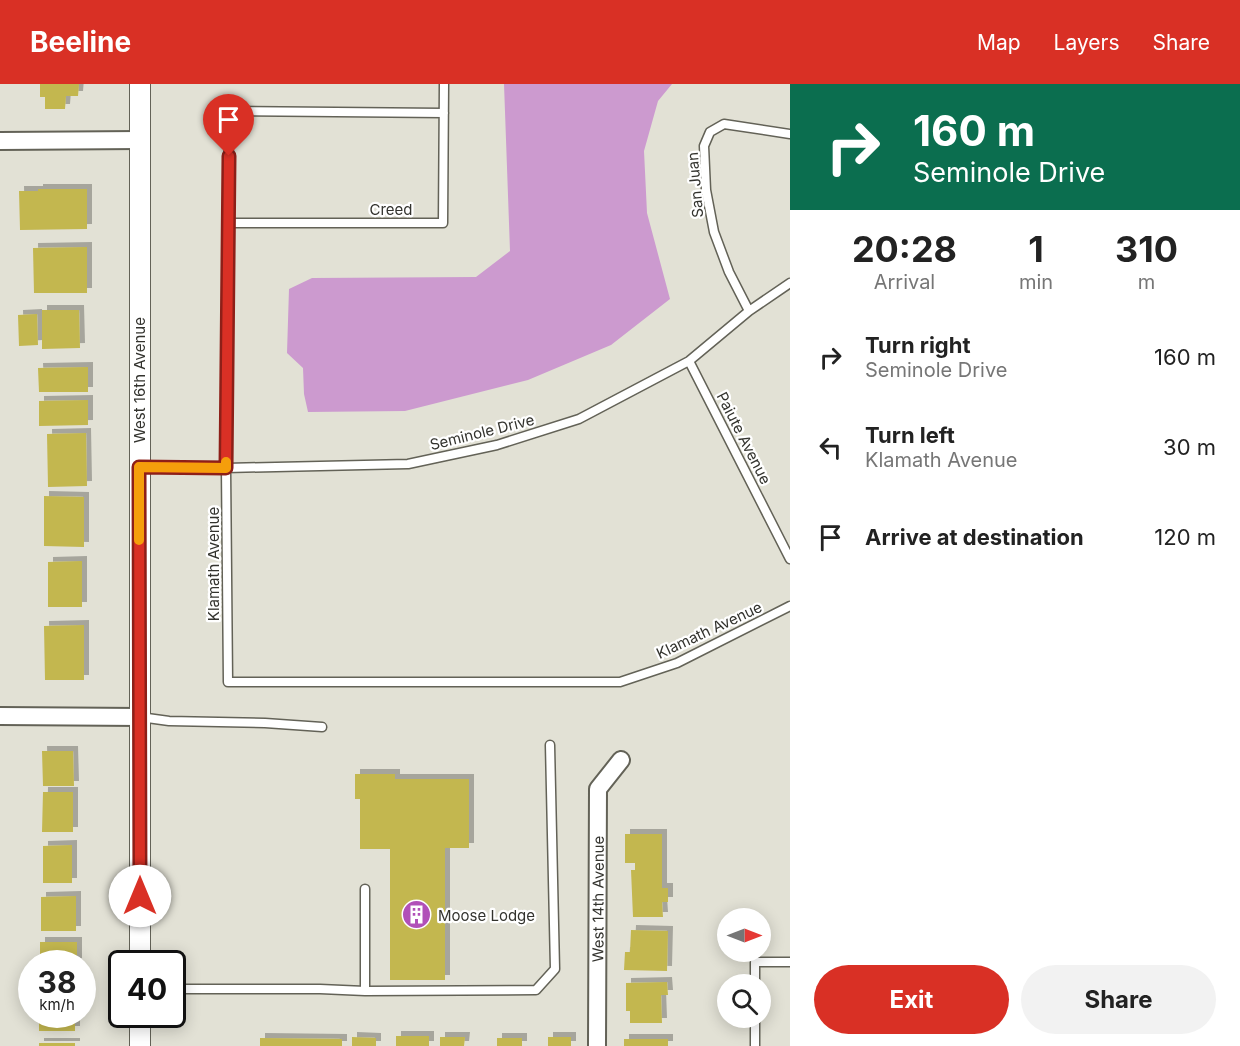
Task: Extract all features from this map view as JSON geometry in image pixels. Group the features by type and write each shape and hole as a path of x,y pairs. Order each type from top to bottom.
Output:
{"street":[{"name":"West 16th Avenue","path":"140,84 140,950"},
{"path":"0,141 140,140"},
{"path":"0,716 140,717"},
{"name":"West 14th Avenue","path":"597,1046 598,789 621,760"},
{"path":"140,1028 140,1046"}],"lane":[{"path":"444,84 444,113"},
{"name":"Klamath Avenue","path":"444,113 229,111 226,468 228,681 620,681 677,663 790,606"},
{"name":"Creed","path":"228,223 443,223 444,113"},
{"name":"San Juan","path":"749,311 729,272 714,232 706,190 704,146 710,132 724,124 790,134"},
{"name":"Seminole Drive","path":"139,467 226,468 408,464 497,445 579,419 689,361 749,311 790,283"},
{"name":"Paiute Avenue","path":"689,361 790,559"},
{"path":"140,717 168,721 322,727"},
{"path":"186,989 536,990 555,969 550,745"},
{"path":"365,889 365,991"},
{"path":"755,974 755,962 790,962"},
{"path":"755,1028 755,1046"}],"shaded area":[{"path":"504,84 672,84 658,101 644,151 647,213 670,299 611,345 528,380 405,411 308,412 304,394 303,368 287,353 289,289 312,278 476,277 510,251"}],"building":[{"path":"40,84 79,84 78,96 66,96 65,109 45,109 45,97 40,97"},
{"path":"38,189 87,189 87,229 20,230 19,191 38,191"},
{"path":"87,247 87,293 34,293 33,248"},
{"path":"42,310 79,310 80,348 42,349"},
{"path":"37,314 38,345 19,346 18,315"},
{"path":"88,367 88,392 39,392 38,368"},
{"path":"88,400 88,425 39,426 39,401"},
{"path":"86,433 87,486 48,487 47,434"},
{"path":"44,496 84,497 84,547 44,546"},
{"path":"82,561 82,607 48,607 48,562"},
{"path":"84,625 84,680 45,680 44,626"},
{"path":"42,751 73,751 74,786 43,786"},
{"name":"Moose Lodge","path":"355,774 395,774 395,779 469,779 469,848 445,848 445,980 390,980 390,849 360,849 360,799 355,799"},
{"path":"43,792 73,792 73,832 42,832"},
{"path":"625,834 662,834 662,888 668,888 668,902 662,902 663,917 633,917 631,870 635,870 635,863 625,863"},
{"path":"72,845 72,883 43,883 43,846"},
{"path":"76,896 76,931 41,931 41,897"},
{"path":"631,930 668,931 667,971 624,970 625,952 630,952"},
{"path":"40,942 77,942 77,950 40,950"},
{"path":"667,982 668,995 661,995 662,1023 630,1023 630,1011 626,1011 626,983"},
{"path":"39,1028 75,1028 75,1031 39,1031"},
{"path":"396,1036 429,1036 429,1046 396,1046"},
{"path":"352,1037 376,1038 376,1046 352,1046"},
{"path":"440,1037 465,1037 464,1046 440,1046"},
{"path":"548,1037 571,1037 571,1046 548,1046"},
{"path":"260,1038 342,1039 342,1046 260,1046"},
{"path":"497,1038 522,1038 522,1046 497,1046"},
{"path":"624,1039 668,1039 668,1046 624,1046"},
{"path":"39,1043 75,1043 75,1046 39,1046"}],"slow traffic":[{"path":"139,540 139,467 226,468 226,462"}],"place":[{"name":"Moose Lodge","path":"417,915"}],"route":[{"path":"140,896 139,467 226,468 229,156"}]}
